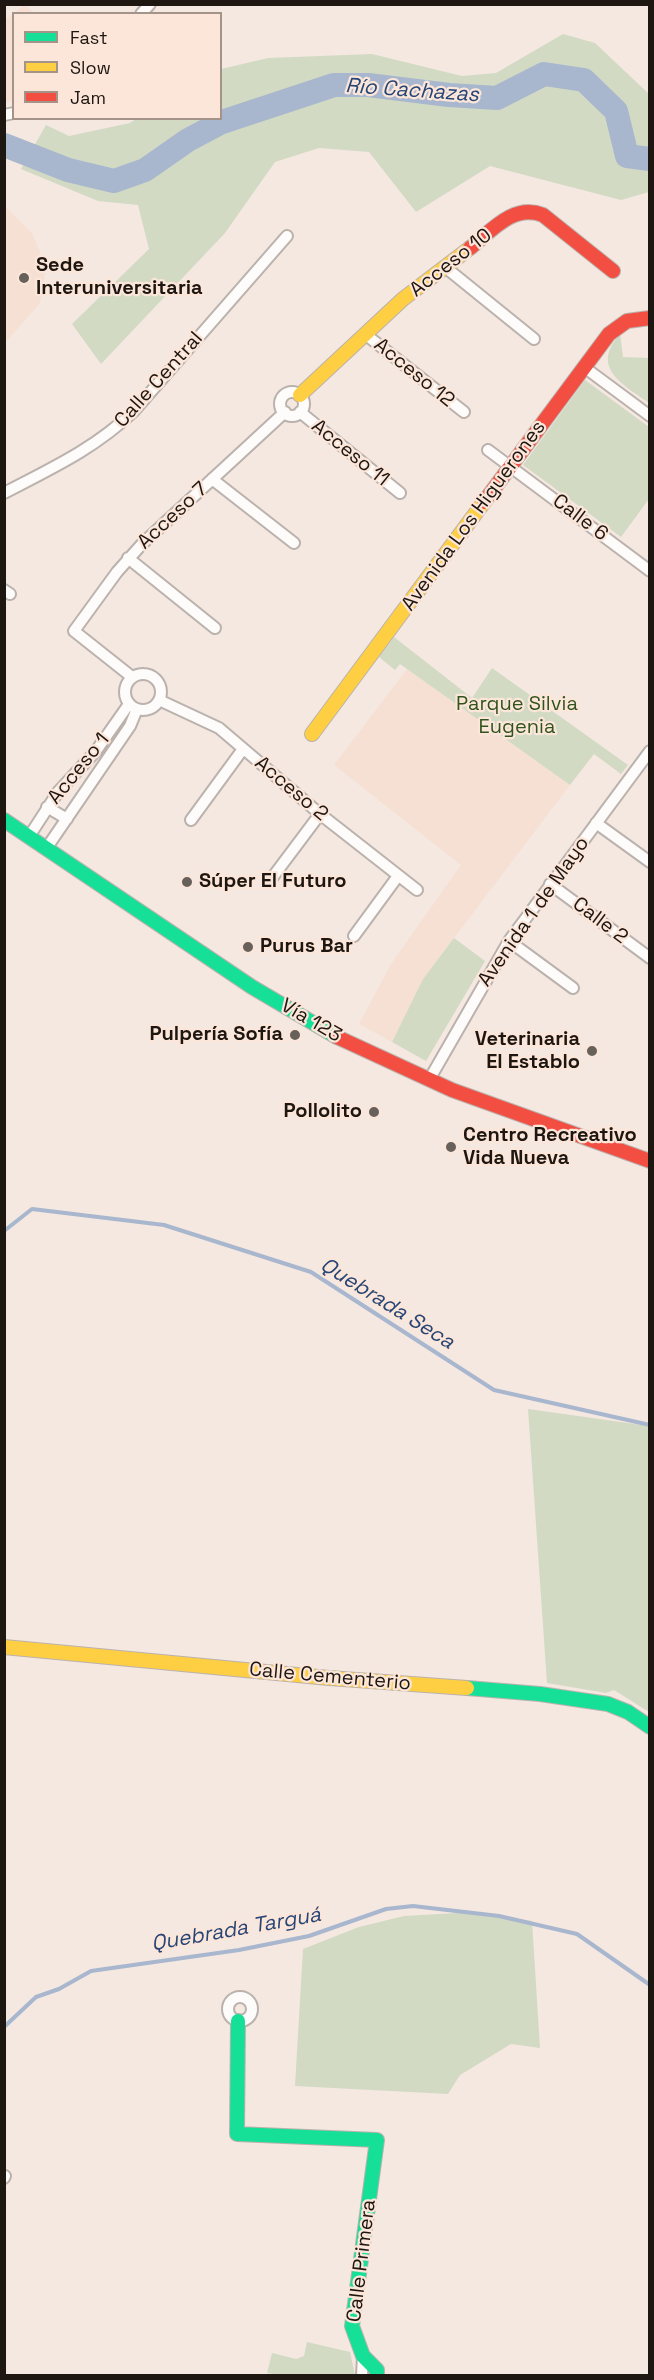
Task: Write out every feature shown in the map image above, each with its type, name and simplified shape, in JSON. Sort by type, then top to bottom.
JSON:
[{"type":"street","name":"Acceso 10","points":[[300,394],[403,299],[514,214],[532,210],[543,214],[613,271]]},
{"type":"street","name":"Calle Central","points":[[4,493],[91,447],[114,430],[134,411],[287,236]]},
{"type":"street","points":[[445,267],[534,339]]},
{"type":"street","name":"Avenida Los Higuerones","points":[[312,734],[510,465],[617,326],[627,321],[650,318]]},
{"type":"street","name":"Acceso 12","points":[[365,334],[464,412]]},
{"type":"street","points":[[584,367],[650,416]]},
{"type":"street","points":[[293,392],[300,394],[304,401],[300,412],[294,415],[285,412],[281,406],[283,396],[293,392]]},
{"type":"street","name":"Acceso 7","points":[[132,677],[74,631],[128,558],[285,412]]},
{"type":"street","name":"Acceso 11","points":[[300,412],[400,494]]},
{"type":"street","name":"Calle 6","points":[[488,450],[650,571]]},
{"type":"street","points":[[212,479],[294,543]]},
{"type":"street","points":[[128,558],[214,628]]},
{"type":"street","points":[[143,674],[154,678],[160,688],[159,700],[148,710],[133,706],[125,693],[128,682],[132,677],[143,674]]},
{"type":"street","name":"Acceso 2","points":[[159,700],[219,728],[320,814],[417,890]]},
{"type":"street","name":"Acceso 1","points":[[30,835],[47,807],[71,776],[96,751],[133,706]]},
{"type":"street","name":"Acceso 1","points":[[48,846],[130,726],[133,706]]},
{"type":"street","points":[[190,820],[243,749]]},
{"type":"street","points":[[96,751],[108,758]]},
{"type":"street","name":"Avenida 1 de Mayo","points":[[429,1080],[509,941],[647,758]]},
{"type":"street","points":[[47,807],[67,819]]},
{"type":"street","points":[[272,878],[320,814]]},
{"type":"street","name":"Vía 123","points":[[4,820],[48,846],[188,944],[288,1009],[338,1037],[429,1080],[650,1161]]},
{"type":"street","points":[[596,823],[650,862]]},
{"type":"street","points":[[354,936],[398,876]]},
{"type":"street","name":"Calle 2","points":[[550,884],[650,958]]},
{"type":"street","points":[[509,941],[573,988]]},
{"type":"street","name":"Calle Cementerio","points":[[4,1647],[329,1678],[540,1694],[608,1704],[628,1712],[650,1727]]},
{"type":"street","name":"Calle Primera","points":[[238,2021],[237,2134],[377,2140],[352,2312],[352,2326],[363,2356],[377,2370],[377,2376]]},
{"type":"street","points":[[362,2376],[363,2356]]},
{"type":"shaded area","points":[[25,5],[33,12],[16,12]]},
{"type":"shaded area","points":[[12,15],[12,100],[5,103],[5,20]]},
{"type":"shaded area","name":"Sede Interuniversitaria","points":[[5,206],[32,233],[40,252],[45,274],[40,303],[5,343]]},
{"type":"shaded area","points":[[407,669],[570,785],[423,979],[392,1042],[359,1024],[391,964],[461,865],[334,765]]},
{"type":"green space","points":[[563,34],[595,43],[649,94],[649,192],[621,200],[490,166],[416,212],[369,152],[319,148],[275,162],[225,233],[101,364],[72,324],[149,249],[138,205],[98,201],[21,169],[46,125],[69,136],[130,123],[134,120],[222,120],[222,69],[268,58],[372,54],[462,76],[496,73]]},
{"type":"green space","points":[[620,334],[623,357],[649,358],[649,403],[621,382],[609,366],[608,357],[611,346]]},
{"type":"green space","points":[[585,380],[649,427],[649,499],[621,537],[523,465]]},
{"type":"green space","name":"Parque Silvia Eugenia","points":[[394,637],[472,698],[492,668],[628,765],[621,774],[594,754],[570,785],[400,664],[395,670],[379,657]]},
{"type":"green space","points":[[454,938],[485,961],[426,1061],[392,1042],[423,979]]},
{"type":"green space","points":[[528,1409],[649,1426],[649,1712],[614,1690],[606,1693],[547,1683]]},
{"type":"green space","points":[[474,1912],[532,1921],[540,2048],[511,2044],[460,2075],[448,2094],[295,2086],[303,1949],[359,1927],[404,1916]]},
{"type":"green space","points":[[307,2342],[350,2352],[355,2375],[286,2376],[267,2373],[272,2353],[296,2359],[304,2356]]},
{"type":"waterway","name":"Río Cachazas","points":[[4,145],[68,170],[114,181],[145,170],[188,140],[222,122],[334,85],[368,85],[449,95],[497,98],[544,74],[584,80],[616,111],[627,156],[650,159]]},
{"type":"waterway","name":"Quebrada Seca","points":[[4,1231],[32,1209],[164,1225],[311,1272],[494,1390],[650,1425]]},
{"type":"waterway","name":"Quebrada Targuá","points":[[4,2027],[36,1997],[59,1989],[91,1971],[239,1950],[309,1936],[386,1909],[413,1906],[499,1916],[577,1934],[650,1985]]},
{"type":"traffic: fast","points":[[4,820],[252,987],[337,1037]]},
{"type":"traffic: fast","points":[[467,1688],[540,1694],[608,1704],[628,1712],[650,1727]]},
{"type":"traffic: fast","points":[[238,2021],[237,2134],[377,2140],[352,2326],[363,2356],[377,2370],[377,2376]]},
{"type":"traffic: slow","points":[[300,395],[403,299],[470,248]]},
{"type":"traffic: slow","points":[[312,734],[484,502]]},
{"type":"traffic: slow","points":[[4,1647],[329,1678],[467,1688]]},
{"type":"traffic: jam","points":[[470,248],[503,221],[522,213],[532,212],[543,215],[613,271]]},
{"type":"traffic: jam","points":[[484,502],[609,334],[627,321],[650,318]]},
{"type":"traffic: jam","points":[[337,1037],[452,1090],[650,1161]]},
{"type":"place","name":"Sede Interuniversitaria","points":[[24,278]]},
{"type":"place","name":"Súper El Futuro","points":[[187,882]]},
{"type":"place","name":"Purus Bar","points":[[248,947]]},
{"type":"place","name":"Pulpería Sofía","points":[[295,1035]]},
{"type":"place","name":"Veterinaria El Establo","points":[[592,1051]]},
{"type":"place","name":"Pollolito","points":[[374,1112]]},
{"type":"place","name":"Centro Recreativo Vida Nueva","points":[[451,1147]]}]
